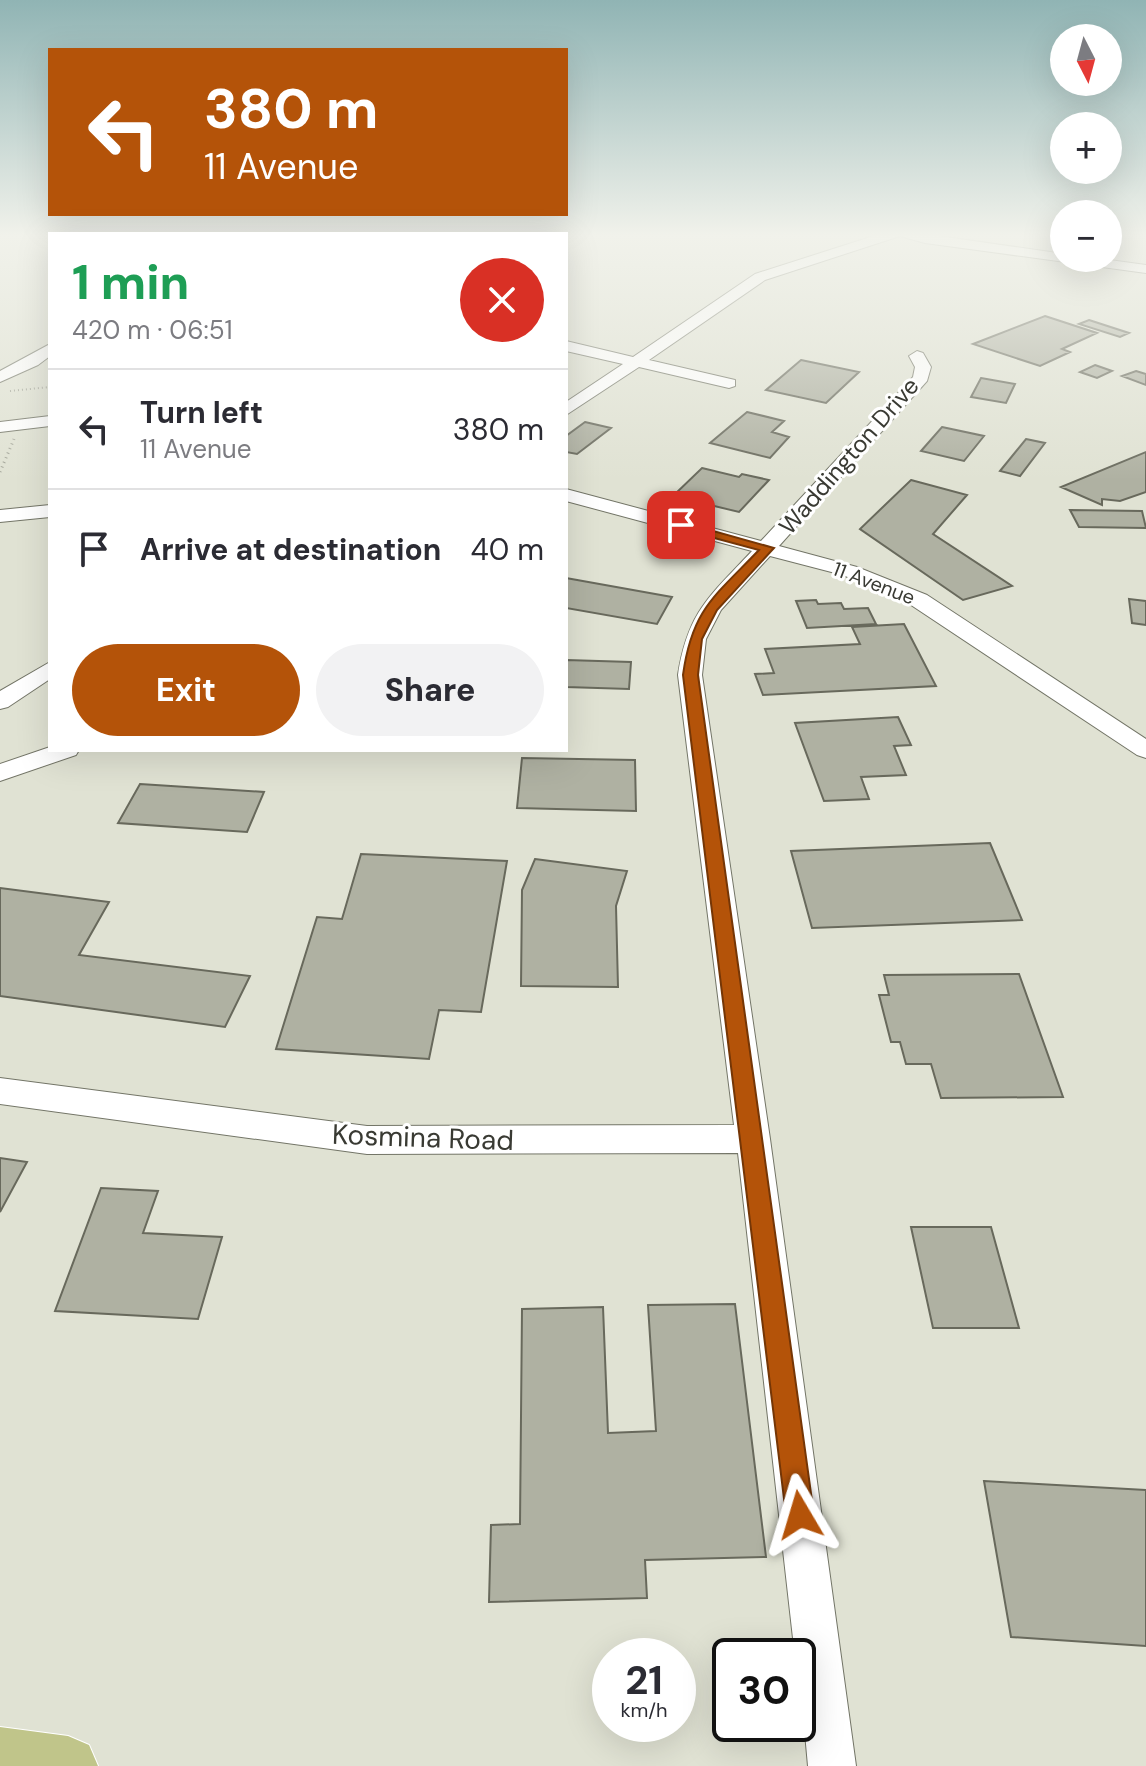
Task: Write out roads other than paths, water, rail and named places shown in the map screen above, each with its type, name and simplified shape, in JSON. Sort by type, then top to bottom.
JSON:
[{"type":"main road","points":[[0,1756],[68,1766]]},
{"type":"street","points":[[568,408],[702,315]]},
{"type":"street","points":[[568,346],[729,383]]},
{"type":"street","points":[[0,377],[48,350]]},
{"type":"street","name":"Waddington Drive","points":[[832,1766],[753,1139],[690,675],[695,639],[711,608],[921,378],[923,367],[917,356]]},
{"type":"street","points":[[568,386],[590,392]]},
{"type":"street","points":[[6,427],[48,421]]},
{"type":"street","name":"11 Avenue","points":[[568,496],[850,571],[919,600],[1146,750]]},
{"type":"street","points":[[0,516],[48,511]]},
{"type":"street","points":[[0,702],[48,670]]},
{"type":"street","points":[[0,773],[61,752]]},
{"type":"street","name":"Kosmina Road","points":[[0,1091],[367,1140],[753,1139]]}]
